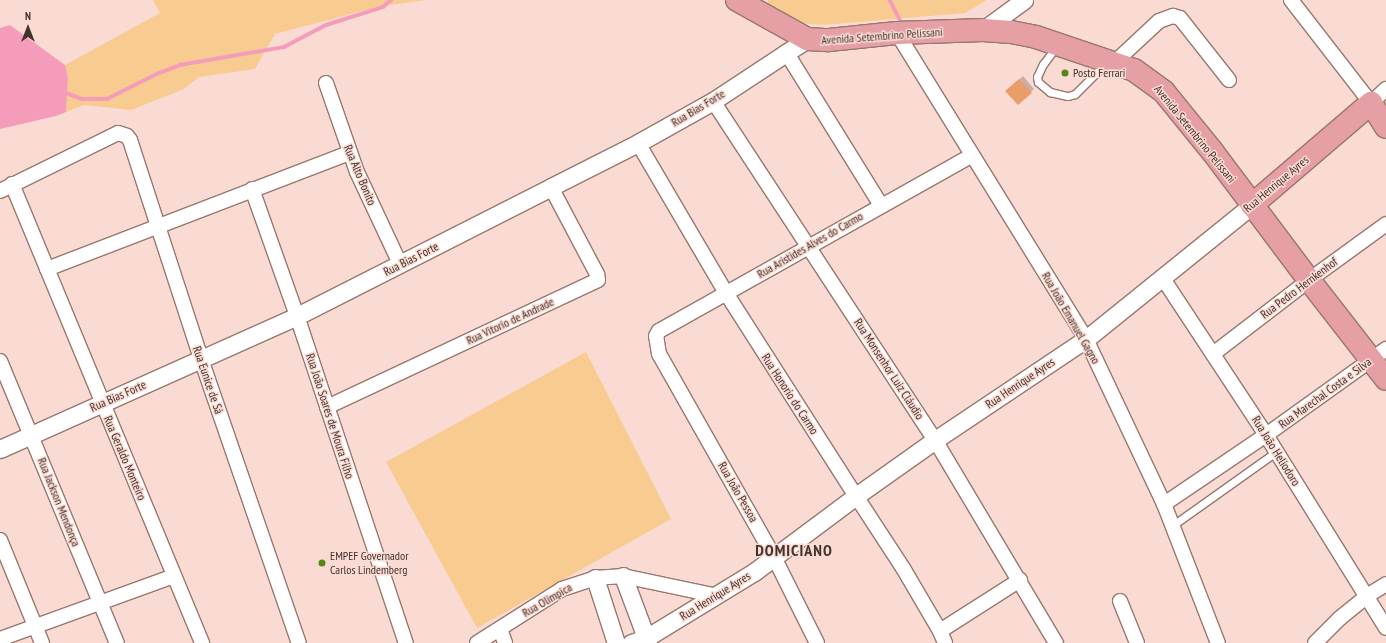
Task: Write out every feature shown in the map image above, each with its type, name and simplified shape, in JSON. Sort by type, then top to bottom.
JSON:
[{"type":"main road","name":"Avenida Setembrino Pelissani","points":[[737,0],[807,39],[829,40],[897,33],[983,30],[1011,32],[1059,44],[1112,61],[1134,70],[1164,92],[1212,151],[1309,280],[1379,354],[1386,379]]},
{"type":"main road","points":[[1379,96],[1386,127]]},
{"type":"main road","name":"Rua Henrique Ayres","points":[[1252,205],[1379,96]]},
{"type":"street","points":[[983,30],[1024,0]]},
{"type":"street","points":[[1292,0],[1379,96]]},
{"type":"street","points":[[1112,61],[1159,21],[1173,16],[1180,18],[1229,80]]},
{"type":"street","name":"Rua João Emanuel Gagno","points":[[897,33],[1086,339],[1164,504],[1218,643]]},
{"type":"street","name":"Rua Bias Forte","points":[[0,450],[297,316],[638,143],[713,101],[807,39]]},
{"type":"street","points":[[786,52],[881,205]]},
{"type":"street","name":"Rua Alto Bonito","points":[[326,83],[350,153],[400,264]]},
{"type":"street","name":"Rua Monsenhor Luiz Cláudio","points":[[713,101],[935,440],[1020,580],[1056,643]]},
{"type":"street","name":"Rua Eunice de Sá","points":[[6,187],[108,137],[121,133],[130,140],[201,359],[299,643]]},
{"type":"street","name":"Rua Honorio do Carmo","points":[[638,143],[726,293],[904,568],[942,637]]},
{"type":"street","points":[[47,269],[252,189],[350,153]]},
{"type":"street","name":"Rua Aristides Alves do Carmo","points":[[656,343],[658,331],[972,155]]},
{"type":"street","name":"Rua Geraldo Monteiro","points":[[6,187],[47,269],[202,643]]},
{"type":"street","name":"Rua Vitorio de Andrade","points":[[327,407],[598,280],[597,274],[551,187]]},
{"type":"street","name":"Rua João Soares de Moura Filho","points":[[252,189],[297,316],[406,643]]},
{"type":"street","name":"Rua Henrique Ayres","points":[[641,641],[718,596],[935,440],[1086,339],[1252,205]]},
{"type":"street","name":"Rua Pedro Hernkenhof","points":[[1214,354],[1309,280],[1386,224]]},
{"type":"street","name":"Rua João Heliodoro","points":[[1162,277],[1266,435],[1386,628]]},
{"type":"street","name":"Rua João Pessoa","points":[[656,343],[659,354],[774,557],[817,643]]},
{"type":"street","name":"Rua Marechal Costa e Silva","points":[[1164,504],[1266,435],[1379,354]]},
{"type":"street","name":"Rua Jackson Mendonça","points":[[0,360],[117,643]]},
{"type":"street","points":[[0,540],[42,643]]},
{"type":"street","points":[[0,639],[174,576]]},
{"type":"street","points":[[623,576],[641,641]]},
{"type":"street","name":"Rua Olimpica","points":[[477,643],[562,589],[595,578],[623,576],[718,596]]},
{"type":"street","points":[[595,578],[616,643]]},
{"type":"street","points":[[942,637],[1020,580]]},
{"type":"street","points":[[1315,643],[1340,618],[1366,596],[1386,584]]},
{"type":"street","points":[[1120,601],[1136,643]]},
{"type":"street","points":[[500,629],[505,643]]},
{"type":"lane","points":[[1059,44],[1043,64],[1037,77],[1038,82],[1050,92],[1068,96],[1075,94],[1112,61]]},
{"type":"lane","points":[[1172,525],[1276,451]]},
{"type":"shaded area","points":[[153,0],[428,0],[381,6],[275,34],[255,69],[199,77],[184,89],[131,110],[84,105],[66,112],[68,78],[65,65],[160,13]]},
{"type":"shaded area","points":[[768,0],[987,0],[965,13],[823,25],[799,23],[765,12]]},
{"type":"shaded area","points":[[10,25],[65,65],[68,78],[66,112],[56,116],[0,129],[0,28]]},
{"type":"shaded area","points":[[586,352],[671,519],[477,628],[386,462]]},
{"type":"building","points":[[1019,79],[1032,93],[1018,105],[1005,91]]},
{"type":"waterway","points":[[63,92],[82,99],[107,99],[157,74],[180,65],[284,47],[326,25],[383,7],[391,0]]},
{"type":"waterway","points":[[890,0],[903,26]]},
{"type":"place","name":"Posto Ferrari","points":[[1065,73]]},
{"type":"place","name":"EMPEF Governador Carlos Lindemberg","points":[[322,563]]},
{"type":"district","name":"DOMICIANO","points":[[794,550]]}]
